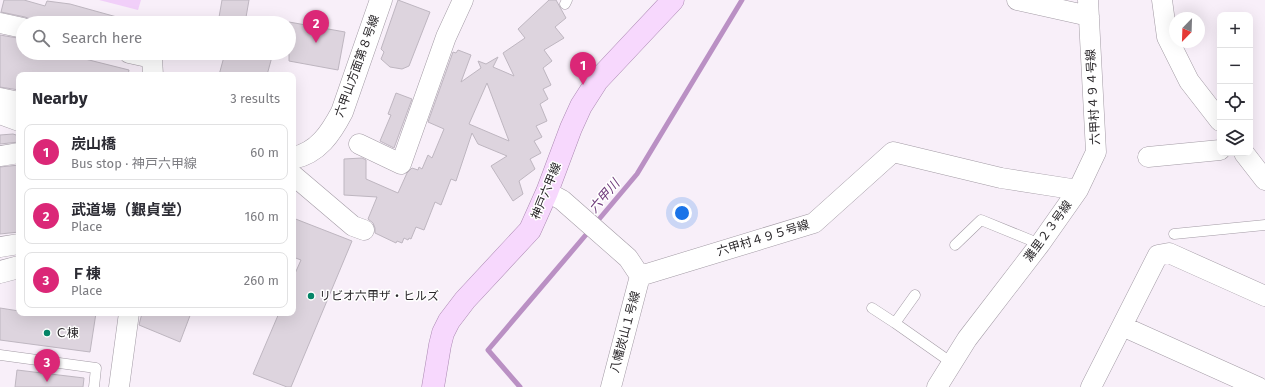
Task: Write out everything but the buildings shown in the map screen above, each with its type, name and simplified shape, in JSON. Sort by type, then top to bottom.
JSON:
[{"type":"main road","name":"神戸六甲線","points":[[433,387],[440,345],[443,333],[449,321],[465,300],[530,230],[547,192],[571,128],[581,106],[597,81],[673,0]]},
{"type":"street","name":"六甲山方面第８号線","points":[[296,157],[308,153],[321,144],[333,129],[342,112],[380,0]]},
{"type":"street","points":[[359,144],[401,164],[446,37],[464,0]]},
{"type":"street","points":[[1016,0],[1088,8]]},
{"type":"street","points":[[1162,0],[1167,37],[1189,81],[1218,120]]},
{"type":"street","name":"六甲村４９４号線","points":[[1078,190],[1096,152],[1088,8]]},
{"type":"street","points":[[0,23],[16,26]]},
{"type":"street","points":[[152,60],[153,72]]},
{"type":"street","points":[[0,98],[16,101]]},
{"type":"street","points":[[0,114],[16,119]]},
{"type":"street","points":[[1148,157],[1217,150]]},
{"type":"street","name":"灘里２３号線","points":[[893,152],[1001,178],[1078,190],[1040,244],[967,340],[937,387]]},
{"type":"street","name":"六甲村４９５号線","points":[[640,276],[814,223],[893,152]]},
{"type":"street","points":[[0,156],[16,153]]},
{"type":"street","points":[[1246,156],[1265,180]]},
{"type":"street","points":[[296,178],[353,226],[364,230]]},
{"type":"street","points":[[547,192],[562,200],[576,211],[628,258],[640,276]]},
{"type":"street","points":[[0,247],[16,244]]},
{"type":"street","points":[[1091,387],[1158,255],[1169,253],[1265,296]]},
{"type":"street","points":[[0,272],[16,268]]},
{"type":"street","name":"八幡炭山１号線","points":[[611,387],[640,276]]},
{"type":"street","points":[[119,387],[129,316]]},
{"type":"street","points":[[1122,326],[1258,387]]},
{"type":"lane","points":[[956,245],[981,220],[1040,244]]},
{"type":"lane","points":[[1174,234],[1265,225]]},
{"type":"lane","points":[[895,323],[915,296]]},
{"type":"lane","points":[[872,308],[952,363]]},
{"type":"lane","points":[[0,355],[96,368],[94,387]]},
{"type":"shaded area","points":[[99,0],[141,0],[138,10]]},
{"type":"waterway","name":"六甲川","points":[[595,224],[637,174],[742,0]]},
{"type":"waterway","name":"六甲川","points":[[520,387],[488,350],[590,230]]},
{"type":"place","name":"武道場（艱貞堂）","points":[[316,43]]},
{"type":"place","name":"炭山橋","points":[[583,85]]},
{"type":"place","name":"リビオ六甲ザ・ヒルズ","points":[[311,296]]},
{"type":"place","name":"Ｃ棟","points":[[47,333]]},
{"type":"place","name":"Ｆ棟","points":[[47,382]]}]
